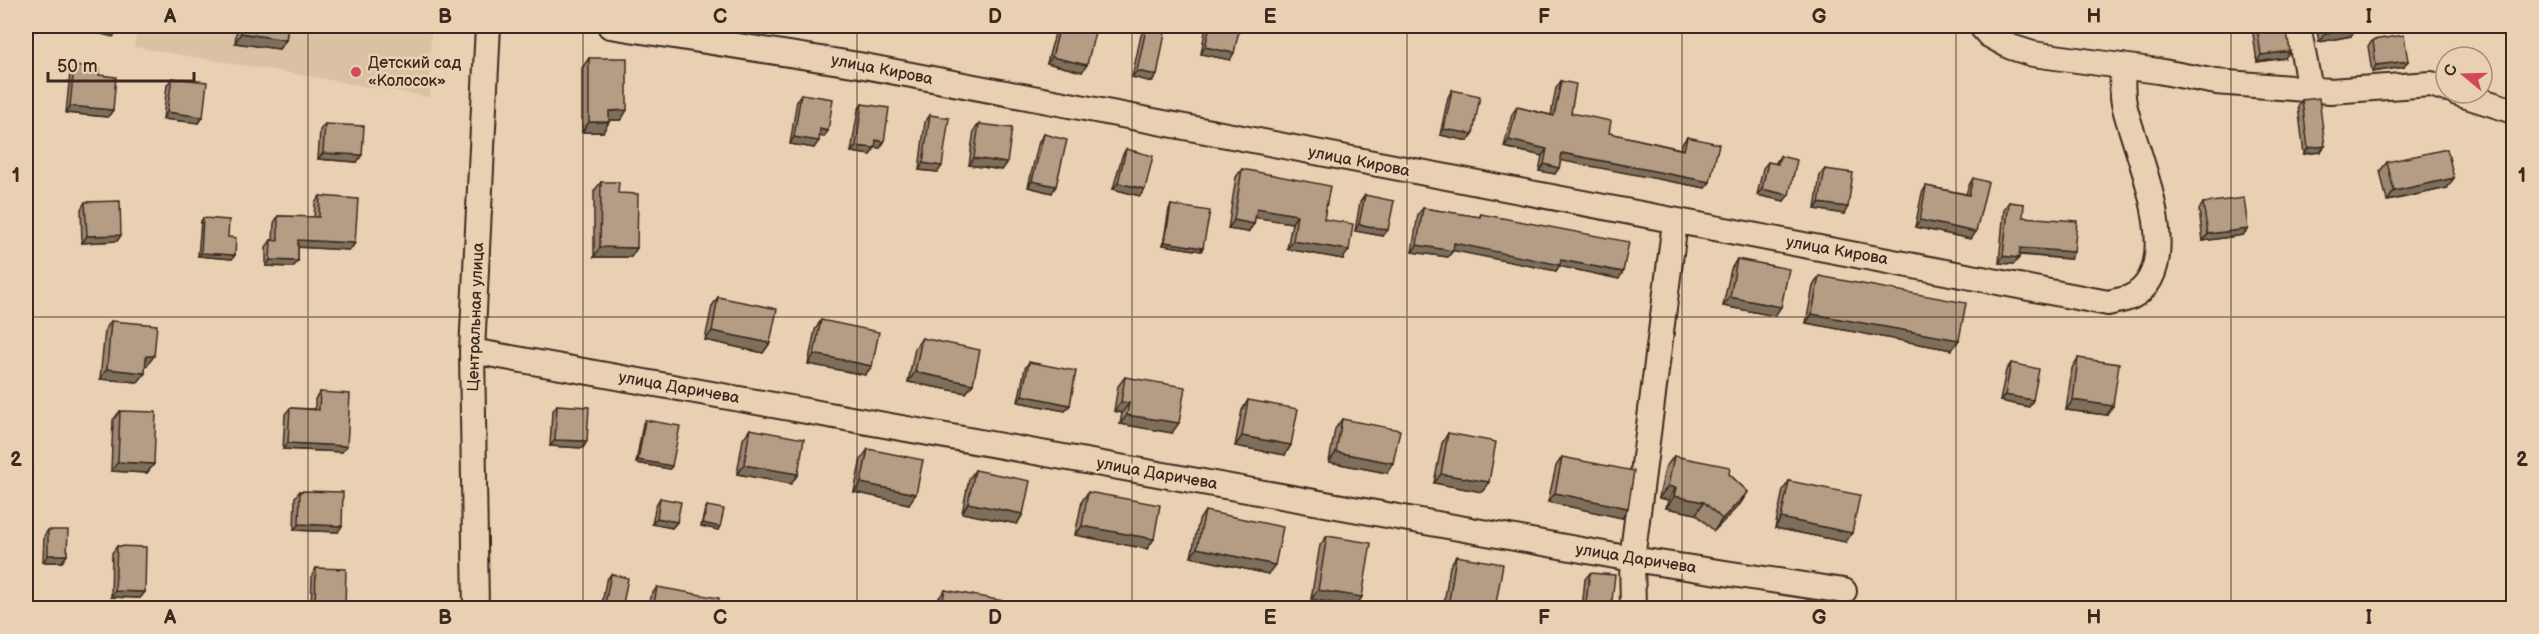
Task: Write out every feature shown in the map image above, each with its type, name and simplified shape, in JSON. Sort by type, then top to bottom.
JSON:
[{"type":"street","name":"Центральная улица","points":[[476,609],[472,351],[488,26]]},
{"type":"street","name":"улица Кирова","points":[[610,26],[859,65],[2108,303],[2131,297],[2149,282],[2158,262],[2158,240],[2149,191],[2124,105],[2122,66]]},
{"type":"street","points":[[1981,26],[1989,35],[2011,47],[2033,54],[2216,82],[2330,91],[2434,85]]},
{"type":"street","points":[[2298,26],[2310,89]]},
{"type":"street","points":[[2494,105],[2514,111]]},
{"type":"street","points":[[1633,609],[1632,559],[1675,222]]},
{"type":"street","name":"улица Даричева","points":[[472,351],[1632,559],[1844,591]]},
{"type":"shaded area","name":"Детский сад «Колосок»","points":[[138,26],[431,26],[430,97],[134,47]]},
{"type":"building","points":[[98,26],[119,26],[118,30]]},
{"type":"building","points":[[242,26],[288,26],[286,40],[241,33]]},
{"type":"building","points":[[1060,26],[1096,28],[1087,65],[1052,57]]},
{"type":"building","points":[[1210,26],[1240,26],[1234,53],[1205,47]]},
{"type":"building","points":[[2257,26],[2286,26],[2290,51],[2261,55]]},
{"type":"building","points":[[2324,26],[2356,26],[2357,27],[2325,33]]},
{"type":"building","points":[[1146,29],[1165,33],[1157,75],[1137,71]]},
{"type":"building","points":[[2404,35],[2408,61],[2376,65],[2373,40]]},
{"type":"building","points":[[589,58],[627,58],[627,110],[609,111],[609,122],[589,122]]},
{"type":"building","points":[[74,66],[99,69],[99,75],[116,77],[113,110],[70,106]]},
{"type":"building","points":[[172,78],[207,82],[203,117],[167,112]]},
{"type":"building","points":[[1561,81],[1576,84],[1571,113],[1611,121],[1609,133],[1684,150],[1687,137],[1719,144],[1710,182],[1562,153],[1559,168],[1544,164],[1547,149],[1509,140],[1517,107],[1554,116]]},
{"type":"building","points":[[1452,90],[1480,96],[1473,134],[1444,129]]},
{"type":"building","points":[[801,94],[833,99],[828,131],[820,129],[819,141],[794,137]]},
{"type":"building","points":[[2319,98],[2325,146],[2308,148],[2302,100]]},
{"type":"building","points":[[862,104],[889,108],[884,142],[876,140],[875,148],[856,146]]},
{"type":"building","points":[[930,115],[949,118],[942,166],[923,163]]},
{"type":"building","points":[[325,124],[364,126],[362,155],[323,153]]},
{"type":"building","points":[[979,124],[1012,128],[1007,163],[974,158]]},
{"type":"building","points":[[1044,134],[1067,140],[1056,186],[1032,181]]},
{"type":"building","points":[[1126,149],[1153,156],[1145,189],[1118,183]]},
{"type":"building","points":[[2447,149],[2454,178],[2394,191],[2387,162]]},
{"type":"building","points":[[1780,156],[1797,160],[1789,195],[1762,189],[1768,162],[1778,164]]},
{"type":"building","points":[[1242,169],[1330,186],[1324,219],[1353,224],[1349,250],[1293,241],[1297,215],[1257,208],[1254,224],[1234,220]]},
{"type":"building","points":[[1825,169],[1853,173],[1848,207],[1819,203]]},
{"type":"building","points":[[1973,178],[1988,182],[1976,232],[1920,220],[1926,186],[1969,195]]},
{"type":"building","points":[[601,182],[619,182],[618,193],[638,194],[637,248],[600,247]]},
{"type":"building","points":[[1365,195],[1394,201],[1388,230],[1359,224]]},
{"type":"building","points":[[320,196],[358,199],[355,243],[298,240],[298,261],[270,260],[271,240],[278,241],[278,216],[319,217]]},
{"type":"building","points":[[2244,198],[2248,229],[2208,234],[2203,203]]},
{"type":"building","points":[[120,201],[121,235],[87,236],[85,202]]},
{"type":"building","points":[[2009,202],[2024,204],[2023,217],[2077,221],[2074,252],[2020,248],[2019,258],[2003,256]]},
{"type":"building","points":[[1171,205],[1210,211],[1203,248],[1165,242]]},
{"type":"building","points":[[1423,208],[1480,217],[1481,214],[1629,242],[1623,272],[1561,260],[1560,265],[1454,243],[1453,251],[1417,245]]},
{"type":"building","points":[[203,218],[229,220],[228,237],[236,238],[235,255],[201,253]]},
{"type":"building","points":[[1737,259],[1789,269],[1781,307],[1730,297]]},
{"type":"building","points":[[1819,276],[1966,303],[1959,340],[1812,314]]},
{"type":"building","points":[[718,297],[777,309],[770,343],[712,331]]},
{"type":"building","points":[[821,320],[879,332],[872,366],[814,354]]},
{"type":"building","points":[[111,321],[157,325],[154,356],[146,356],[145,373],[107,369]]},
{"type":"building","points":[[922,338],[980,350],[973,384],[915,372]]},
{"type":"building","points":[[2078,358],[2119,364],[2113,406],[2073,400]]},
{"type":"building","points":[[1029,362],[1076,371],[1070,405],[1022,395]]},
{"type":"building","points":[[2011,363],[2039,369],[2033,400],[2005,395]]},
{"type":"building","points":[[1125,377],[1185,387],[1179,423],[1127,415],[1129,403],[1121,402]]},
{"type":"building","points":[[320,392],[350,394],[347,446],[288,443],[290,408],[319,410]]},
{"type":"building","points":[[1248,400],[1298,409],[1291,445],[1242,436]]},
{"type":"building","points":[[557,405],[589,407],[587,441],[555,440]]},
{"type":"building","points":[[120,411],[156,412],[154,464],[118,462]]},
{"type":"building","points":[[1342,419],[1400,430],[1393,463],[1336,452]]},
{"type":"building","points":[[645,420],[680,426],[672,466],[638,460]]},
{"type":"building","points":[[750,429],[804,439],[798,474],[744,465]]},
{"type":"building","points":[[1448,433],[1496,442],[1489,482],[1441,474]]},
{"type":"building","points":[[26,444],[32,444],[31,489],[26,489]]},
{"type":"building","points":[[868,449],[923,460],[916,494],[861,483]]},
{"type":"building","points":[[1674,456],[1730,467],[1729,474],[1748,492],[1722,519],[1704,502],[1674,496],[1676,488],[1668,486]]},
{"type":"building","points":[[1562,457],[1634,471],[1628,508],[1555,493]]},
{"type":"building","points":[[975,470],[1030,481],[1023,514],[968,503]]},
{"type":"building","points":[[1789,481],[1860,495],[1852,533],[1781,518]]},
{"type":"building","points":[[300,491],[343,492],[342,526],[299,524]]},
{"type":"building","points":[[1088,492],[1160,505],[1154,539],[1082,526]]},
{"type":"building","points":[[660,498],[681,502],[677,522],[657,518]]},
{"type":"building","points":[[707,506],[724,509],[720,527],[703,523]]},
{"type":"building","points":[[1205,511],[1283,527],[1275,565],[1197,548]]},
{"type":"building","points":[[48,530],[68,530],[67,555],[48,555]]},
{"type":"building","points":[[1327,536],[1371,543],[1362,597],[1318,590]]},
{"type":"building","points":[[117,546],[146,547],[145,592],[115,591]]},
{"type":"building","points":[[1456,556],[1503,564],[1495,609],[1448,608]]},
{"type":"building","points":[[316,568],[346,569],[345,607],[315,606]]},
{"type":"building","points":[[1590,573],[1615,575],[1611,609],[1585,609]]},
{"type":"building","points":[[611,574],[628,578],[622,609],[604,609]]},
{"type":"building","points":[[657,587],[719,598],[717,609],[653,609]]},
{"type":"building","points":[[945,590],[1004,601],[1002,609],[941,609]]},
{"type":"place","name":"Детский сад «Колосок»","points":[[356,72]]}]
